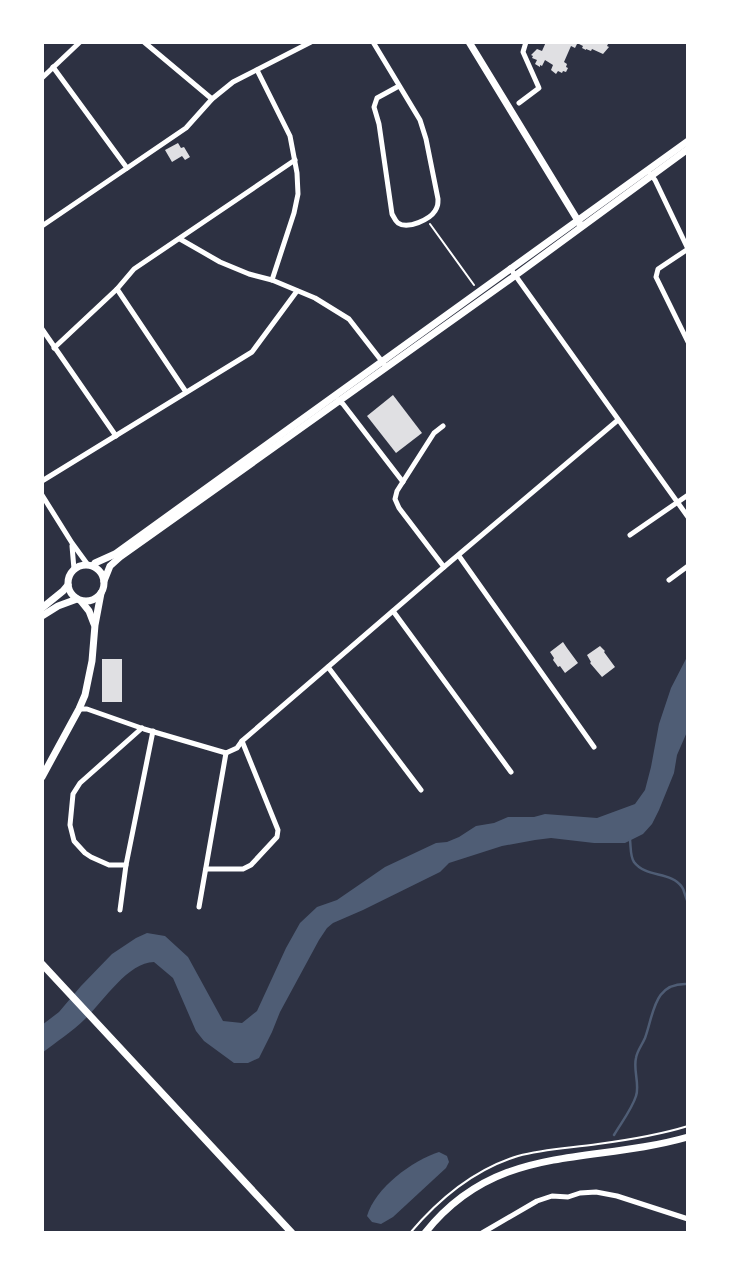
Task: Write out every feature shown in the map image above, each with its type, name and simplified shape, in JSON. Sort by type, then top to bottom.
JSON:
[{"type":"main road","points":[[469,42],[580,223]]},
{"type":"main road","points":[[95,625],[89,611],[70,593],[68,579],[74,569],[78,566],[90,566],[115,554],[384,364],[516,275],[688,141]]},
{"type":"main road","points":[[650,172],[688,149]]},
{"type":"main road","points":[[384,364],[510,268],[580,223]]},
{"type":"main road","points":[[42,777],[85,695],[101,593],[111,566],[336,398]]},
{"type":"main road","points":[[90,566],[100,572],[104,581]]},
{"type":"main road","points":[[42,608],[68,585]]},
{"type":"main road","points":[[42,617],[58,606],[79,600],[90,601],[101,593]]},
{"type":"main road","points":[[42,964],[292,1233]]},
{"type":"main road","points":[[425,1233],[442,1214],[462,1198],[487,1181],[511,1171],[554,1159],[628,1150],[688,1137]]},
{"type":"street","points":[[42,78],[80,42]]},
{"type":"street","points":[[144,42],[212,99]]},
{"type":"street","points":[[42,226],[186,128],[212,99],[233,82],[311,42]]},
{"type":"street","points":[[373,42],[400,86],[420,120],[436,187],[438,205],[434,213],[410,225],[402,225],[392,214],[379,124],[374,107],[377,98],[400,86]]},
{"type":"street","points":[[519,103],[539,88],[523,52],[527,42]]},
{"type":"street","points":[[53,67],[127,167]]},
{"type":"street","points":[[257,70],[290,136],[298,194],[281,258],[272,280]]},
{"type":"street","points":[[54,348],[117,289],[134,269],[295,160]]},
{"type":"street","points":[[650,172],[688,249],[658,269],[656,277],[688,342]]},
{"type":"street","points":[[180,239],[220,262],[315,298],[349,319],[384,364]]},
{"type":"street","points":[[510,268],[688,517]]},
{"type":"street","points":[[117,289],[186,392]]},
{"type":"street","points":[[42,481],[256,348],[298,291]]},
{"type":"street","points":[[42,330],[116,436]]},
{"type":"street","points":[[336,398],[403,482]]},
{"type":"street","points":[[79,709],[226,753],[237,748],[444,567],[618,420]]},
{"type":"street","points":[[443,426],[434,433],[395,499],[444,567]]},
{"type":"street","points":[[42,495],[90,566]]},
{"type":"street","points":[[630,535],[688,495]]},
{"type":"street","points":[[72,542],[74,569]]},
{"type":"street","points":[[458,555],[594,747]]},
{"type":"street","points":[[669,580],[688,566]]},
{"type":"street","points":[[393,611],[510,772]]},
{"type":"street","points":[[328,667],[421,790]]},
{"type":"street","points":[[126,865],[108,864],[91,857],[74,841],[70,825],[73,794],[80,783],[142,728]]},
{"type":"street","points":[[120,910],[126,865],[153,731]]},
{"type":"street","points":[[206,869],[243,869],[251,865],[277,837],[278,830],[242,741]]},
{"type":"street","points":[[199,907],[226,753]]},
{"type":"street","points":[[482,1233],[537,1201],[552,1196],[568,1197],[588,1192],[617,1196],[688,1219]]},
{"type":"path","points":[[426,218],[478,292]]},
{"type":"water","points":[[688,655],[687,732],[659,810],[643,834],[625,843],[551,838],[502,846],[449,863],[440,872],[333,923],[319,940],[280,1012],[259,1058],[248,1063],[234,1063],[204,1041],[196,1031],[173,978],[154,962],[144,964],[125,976],[80,1024],[42,1053],[42,1025],[59,1012],[112,954],[147,933],[165,936],[188,957],[223,1021],[242,1023],[257,1011],[300,923],[317,907],[337,900],[385,867],[436,843],[459,837],[476,826],[508,817],[534,817],[545,814],[597,818],[635,804],[645,790],[659,724],[671,688]]},
{"type":"water","points":[[439,1152],[447,1156],[449,1162],[446,1168],[393,1217],[381,1224],[372,1222],[367,1216],[386,1186],[407,1168]]},
{"type":"building","points":[[546,42],[609,42],[609,47],[603,54],[592,49],[586,50],[579,44],[575,48],[571,46],[564,62],[568,68],[566,72],[558,71],[556,74],[551,70],[553,65],[545,60],[540,67],[535,64],[537,60],[531,55],[537,49],[542,51]]},
{"type":"building","points":[[178,143],[190,157],[185,160],[182,156],[172,162],[165,150]]},
{"type":"building","points":[[393,395],[422,433],[396,453],[367,416]]},
{"type":"building","points":[[563,642],[578,663],[565,673],[553,660],[550,652]]},
{"type":"building","points":[[600,646],[615,667],[602,677],[587,655]]},
{"type":"building","points":[[102,659],[122,659],[122,702],[102,702]]},
{"type":"waterway","points":[[630,840],[634,862],[645,870],[677,882],[688,902]]},
{"type":"waterway","points":[[614,1135],[636,1096],[635,1063],[657,1001],[668,988],[688,984]]}]
